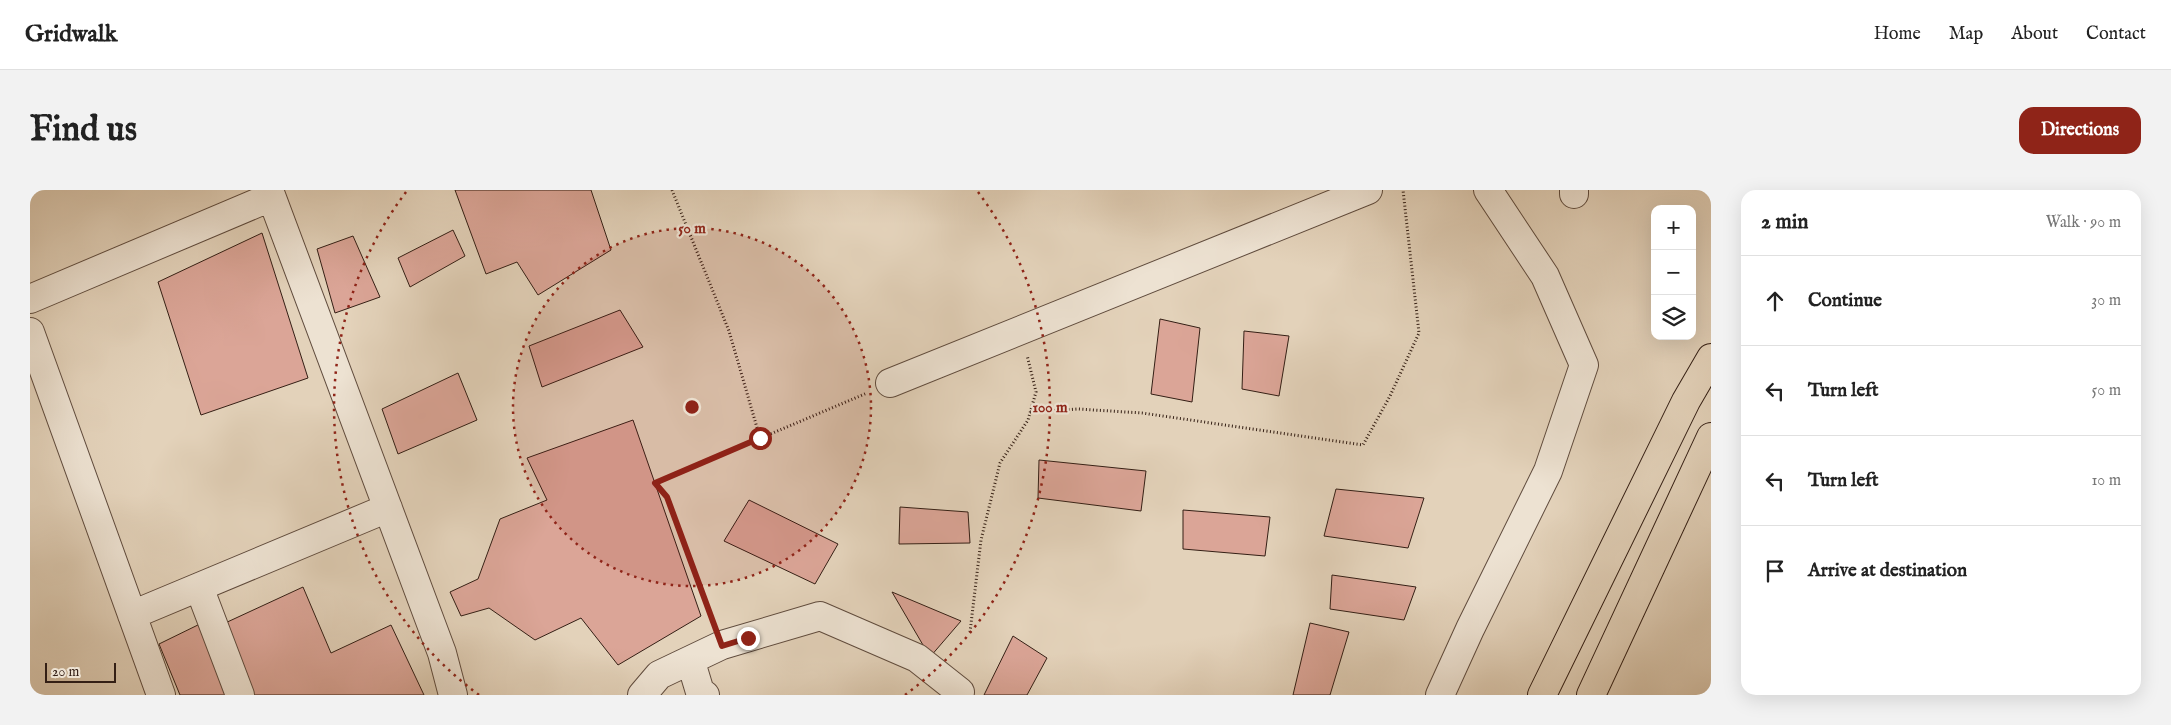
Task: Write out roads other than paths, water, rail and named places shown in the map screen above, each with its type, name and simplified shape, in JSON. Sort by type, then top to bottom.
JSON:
[{"type":"highway","points":[[1542,695],[1686,401],[1711,358]]},
{"type":"highway","points":[[1591,695],[1711,437]]},
{"type":"street","points":[[890,383],[1368,190]]},
{"type":"street","points":[[1440,695],[1470,629],[1548,471],[1584,364],[1545,276],[1488,190]]},
{"type":"street","points":[[30,299],[270,194],[442,653],[453,695]]},
{"type":"street","points":[[30,332],[161,695]]},
{"type":"street","points":[[132,615],[388,508]]},
{"type":"street","points":[[198,587],[240,695]]},
{"type":"street","points":[[642,695],[660,675],[722,646],[820,616],[917,658],[960,692],[959,695]]},
{"type":"street","points":[[691,662],[700,692],[705,695]]}]
